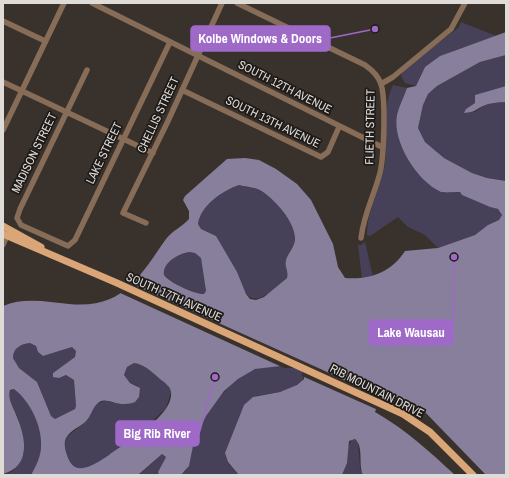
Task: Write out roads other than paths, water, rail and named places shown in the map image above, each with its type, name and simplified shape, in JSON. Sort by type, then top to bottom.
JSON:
[{"type":"main road","name":"SOUTH 17TH AVENUE","points":[[3,226],[58,258]]},
{"type":"main road","name":"SOUTH 17TH AVENUE","points":[[5,235],[117,283],[280,357]]},
{"type":"main road","name":"RIB MOUNTAIN DRIVE","points":[[280,357],[411,418],[428,430],[473,475]]},
{"type":"street","points":[[3,130],[64,3]]},
{"type":"street","name":"SOUTH 12TH AVENUE","points":[[92,3],[382,147]]},
{"type":"street","name":"CHELLIS STREET","points":[[146,223],[123,213],[153,153],[222,3]]},
{"type":"street","points":[[237,3],[365,65],[376,75],[381,84]]},
{"type":"street","name":"FLIETH STREET","points":[[360,238],[365,214],[380,174],[383,97],[381,84],[444,36],[458,20],[466,3]]},
{"type":"street","points":[[3,21],[46,41]]},
{"type":"street","name":"LAKE STREET","points":[[42,234],[66,245],[73,243],[170,42]]},
{"type":"street","name":"MADISON STREET","points":[[42,234],[19,223],[17,215],[87,70]]},
{"type":"street","points":[[3,82],[153,153]]},
{"type":"street","name":"SOUTH 13TH AVENUE","points":[[182,90],[321,157],[328,152],[339,126]]},
{"type":"street","points":[[3,245],[5,235]]},
{"type":"place","name":"Kolbe Windows & Doors","points":[[375,29]]},
{"type":"place","name":"Lake Wausau","points":[[454,257]]},
{"type":"place","name":"Big Rib River","points":[[215,377]]}]
